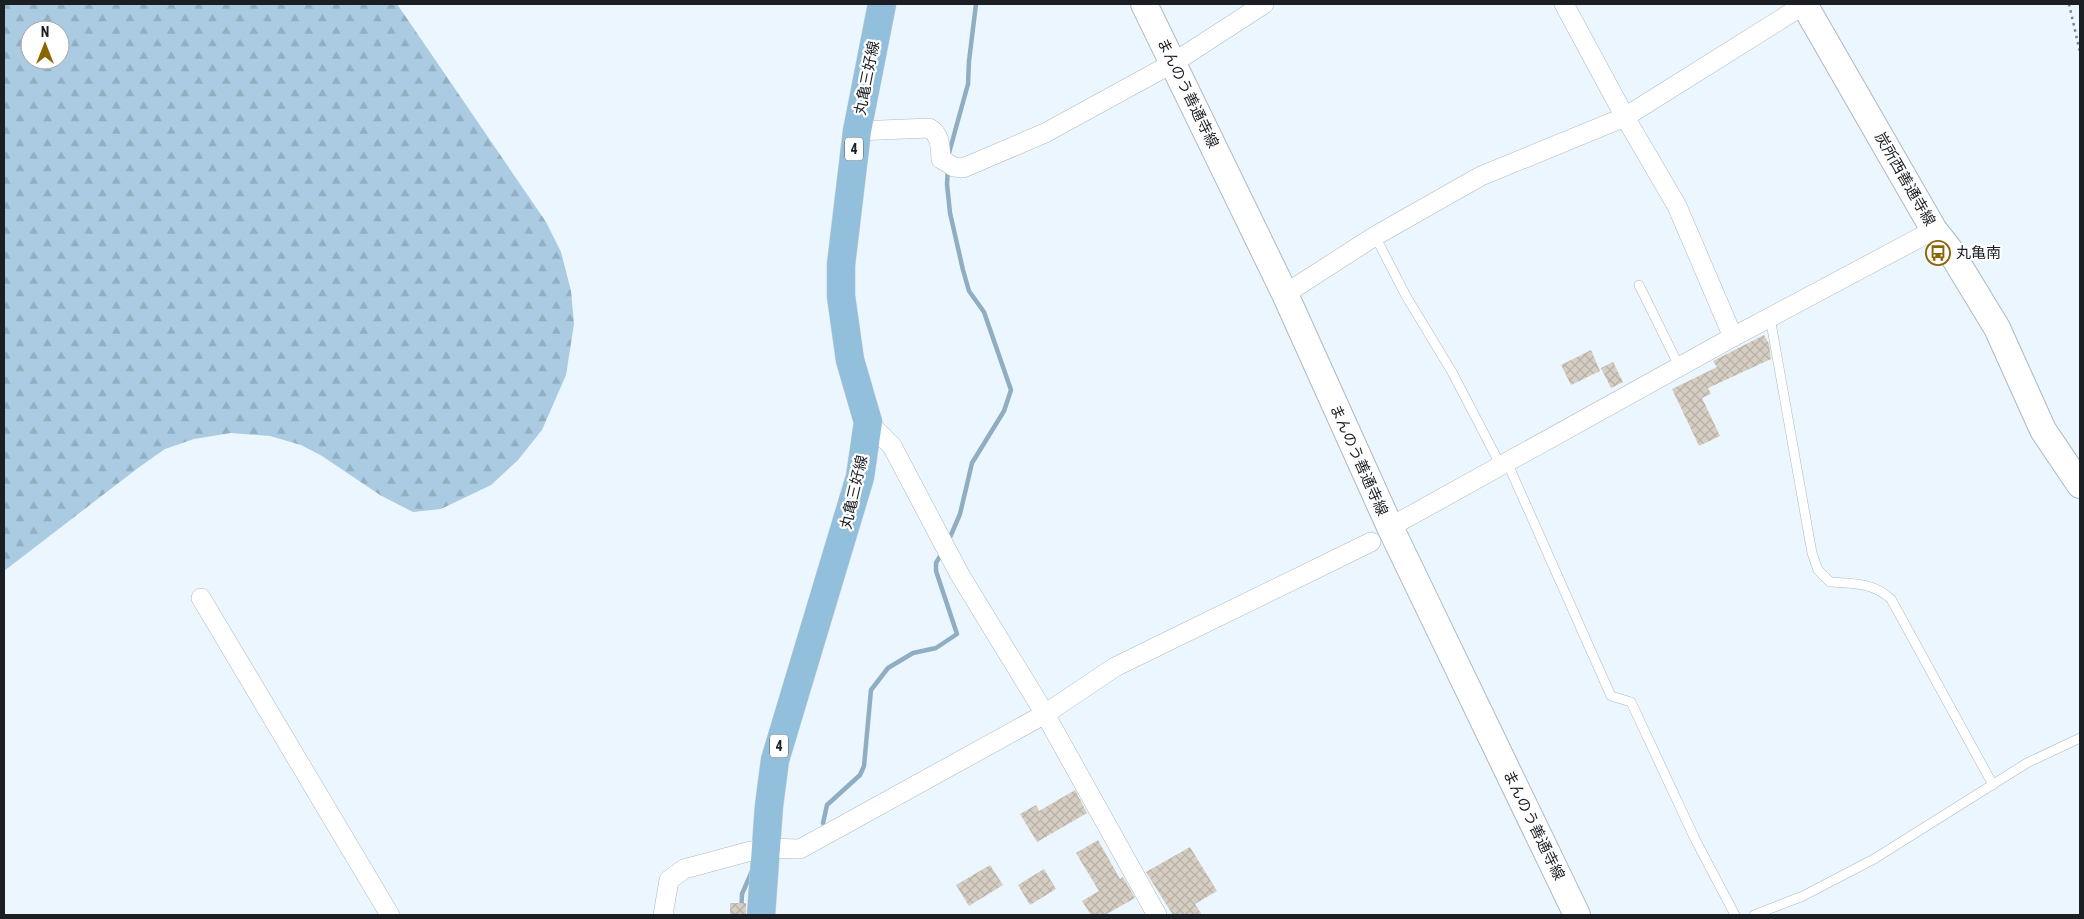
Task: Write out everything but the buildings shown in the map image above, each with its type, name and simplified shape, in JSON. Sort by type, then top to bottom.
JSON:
[{"type":"main road","name":"丸亀三好線","points":[[761,915],[769,806],[776,760],[860,477],[868,422],[850,360],[841,296],[841,265],[857,131],[882,4]]},
{"type":"main road","name":"まんのう善通寺線","points":[[1144,4],[1284,294],[1381,535],[1577,915]]},
{"type":"main road","name":"炭所西善通寺線","points":[[1804,4],[1934,230],[1949,250],[1997,328],[2043,430],[2080,485]]},
{"type":"street","points":[[857,131],[929,128],[936,132],[941,159],[954,167],[964,168],[1045,133],[1173,63],[1264,4]]},
{"type":"street","points":[[1564,4],[1625,117],[1678,206],[1732,337]]},
{"type":"street","points":[[1284,294],[1375,236],[1481,176],[1625,117],[1804,4]]},
{"type":"street","points":[[663,915],[669,880],[684,870],[766,848],[800,849],[1045,714],[1115,667],[1381,535],[1679,366],[1934,230]]},
{"type":"street","points":[[868,422],[892,446],[951,557],[1045,714],[1157,915]]},
{"type":"street","points":[[201,598],[390,915]]},
{"type":"lane","points":[[1375,236],[1406,296],[1504,464],[1611,696],[1631,702],[1695,838],[1735,915]]},
{"type":"lane","points":[[1639,285],[1679,366]]},
{"type":"lane","points":[[1770,317],[1812,553],[1818,570],[1830,582],[1866,585],[1880,589],[1891,598],[1993,785]]},
{"type":"lane","points":[[1754,915],[1803,896],[1874,859],[2027,763],[2080,738]]},
{"type":"path","points":[[2069,4],[2080,52]]},
{"type":"green space","points":[[4,4],[397,4],[546,222],[561,252],[571,291],[574,324],[566,375],[542,430],[518,460],[491,485],[441,509],[413,512],[380,495],[322,456],[301,445],[270,436],[231,433],[194,439],[165,449],[4,571]]},
{"type":"waterway","points":[[949,153],[968,84],[976,4]]},
{"type":"waterway","points":[[948,168],[947,184],[950,213],[963,270],[969,291],[984,312],[1011,390],[1004,411],[972,463],[960,514],[948,542]]},
{"type":"waterway","points":[[823,823],[827,805],[860,775],[864,766],[871,690],[888,668],[913,653],[936,648],[957,634],[936,571],[936,563],[942,553]]},
{"type":"waterway","points":[[741,915],[742,894],[752,871]]},
{"type":"place","name":"丸亀南","points":[[1938,253]]}]
